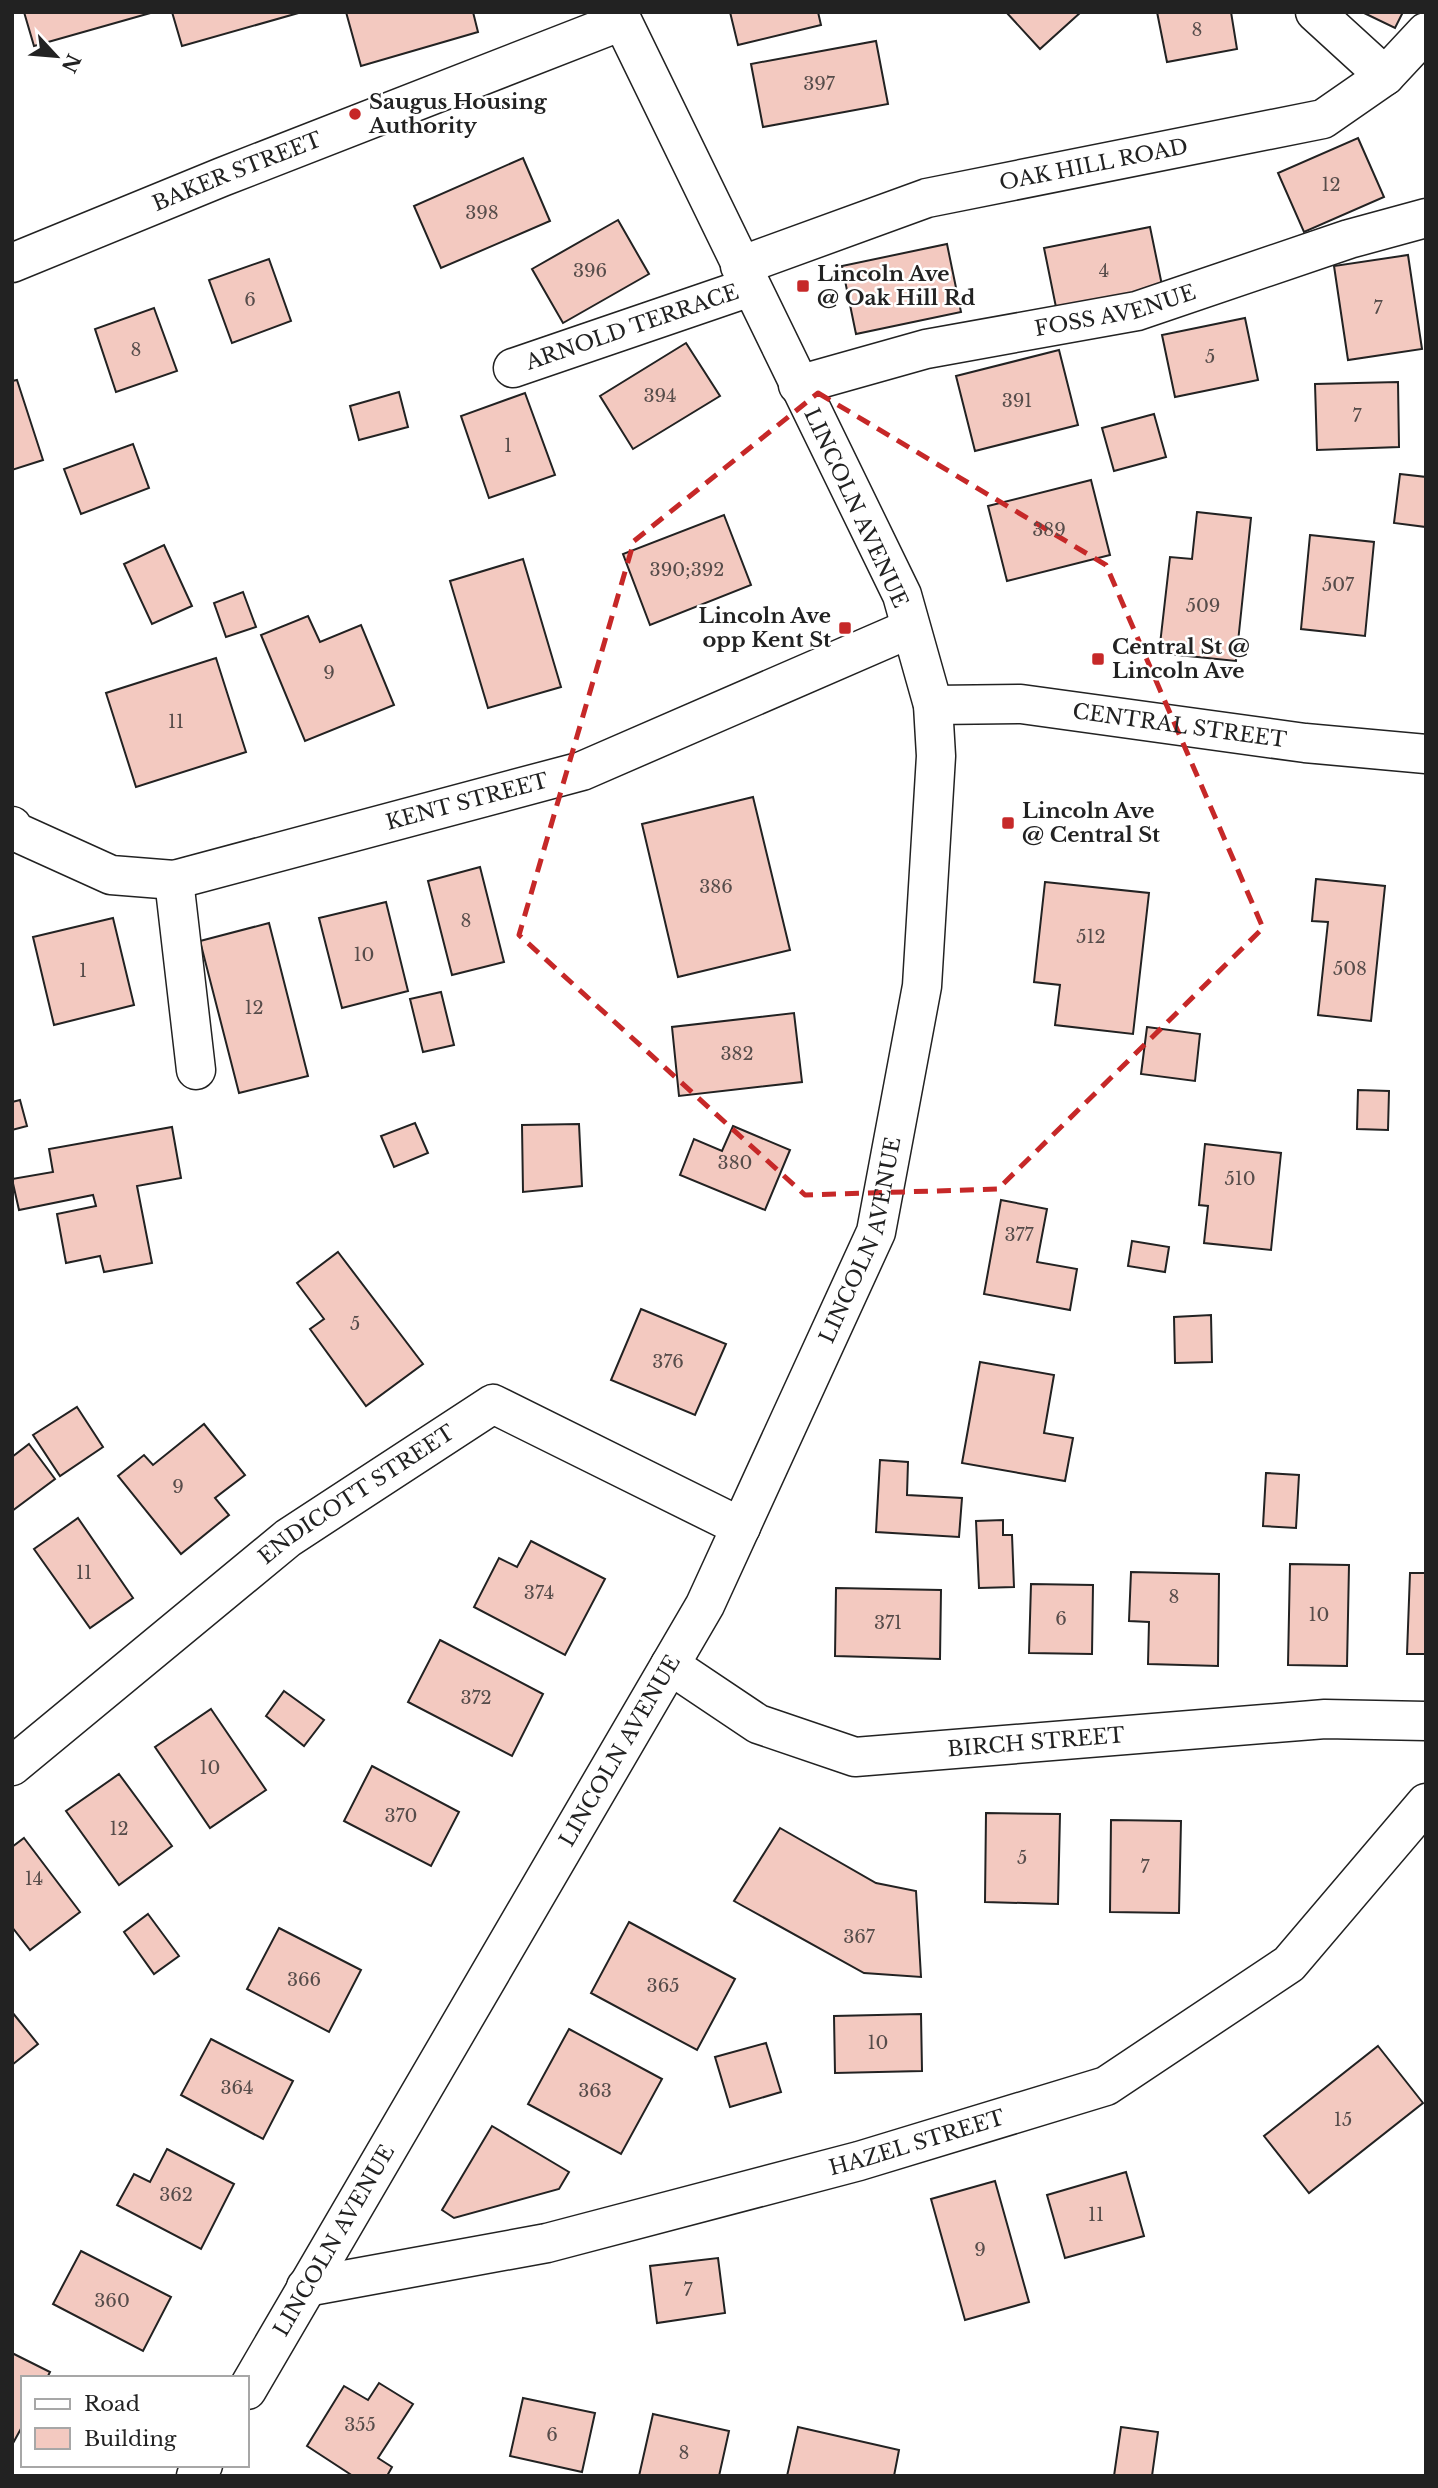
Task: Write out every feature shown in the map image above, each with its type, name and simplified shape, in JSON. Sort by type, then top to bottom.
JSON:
[{"type":"street","points":[[1315,12],[1385,76]]},
{"type":"street","name":"BAKER STREET","points":[[12,264],[620,16]]},
{"type":"street","name":"LINCOLN AVENUE","points":[[248,2388],[705,1605],[876,1232],[922,986],[936,756],[933,705],[909,629],[902,595],[620,16]]},
{"type":"street","name":"OAK HILL ROAD","points":[[745,276],[927,198],[1323,119],[1385,76],[1426,32]]},
{"type":"street","name":"FOSS AVENUE","points":[[798,385],[926,349],[1136,311],[1349,239],[1426,218]]},
{"type":"street","name":"ARNOLD TERRACE","points":[[513,368],[745,276]]},
{"type":"street","name":"KENT STREET","points":[[12,827],[16,832],[111,875],[174,880],[582,771],[909,629]]},
{"type":"street","name":"CENTRAL STREET","points":[[933,705],[1025,705],[1305,743],[1426,754]]},
{"type":"street","points":[[174,880],[196,1070]]},
{"type":"street","name":"ENDICOTT STREET","points":[[14,1761],[288,1538],[493,1405],[741,1527]]},
{"type":"street","name":"BIRCH STREET","points":[[670,1665],[758,1724],[855,1757],[1325,1719],[1426,1721]]},
{"type":"street","name":"HAZEL STREET","points":[[306,2287],[547,2243],[859,2161],[1106,2086],[1289,1964],[1426,1803]]},
{"type":"highlighted area","points":[[818,393],[1106,565],[1263,928],[998,1189],[805,1195],[519,935],[634,541]]},
{"type":"building","points":[[24,12],[154,12],[34,46]]},
{"type":"building","points":[[172,12],[302,12],[182,46]]},
{"type":"building","points":[[346,12],[473,12],[478,32],[361,66]]},
{"type":"building","points":[[730,12],[818,12],[821,25],[738,45]]},
{"type":"building","points":[[1006,12],[1081,12],[1040,49]]},
{"type":"building","points":[[1157,12],[1231,12],[1237,49],[1167,62]]},
{"type":"building","points":[[1362,12],[1403,12],[1395,28]]},
{"type":"building","points":[[876,41],[888,104],[763,127],[751,64]]},
{"type":"building","points":[[1358,138],[1384,197],[1304,232],[1278,173]]},
{"type":"building","points":[[523,158],[550,221],[441,268],[414,206]]},
{"type":"building","points":[[618,220],[649,274],[563,323],[532,269]]},
{"type":"building","points":[[1150,227],[1164,295],[1058,317],[1044,248]]},
{"type":"building","points":[[947,244],[961,312],[856,334],[842,266]]},
{"type":"building","points":[[1408,255],[1422,349],[1348,360],[1334,266]]},
{"type":"building","points":[[269,259],[291,321],[232,343],[209,280]]},
{"type":"building","points":[[154,308],[177,371],[116,392],[95,329]]},
{"type":"building","points":[[1245,318],[1258,380],[1175,397],[1162,335]]},
{"type":"building","points":[[686,343],[720,396],[633,449],[600,396]]},
{"type":"building","points":[[1059,350],[1078,425],[975,451],[956,376]]},
{"type":"building","points":[[17,380],[43,460],[12,470],[12,381]]},
{"type":"building","points":[[1398,382],[1399,447],[1317,450],[1315,384]]},
{"type":"building","points":[[399,392],[408,427],[359,440],[350,406]]},
{"type":"building","points":[[525,393],[555,475],[489,498],[461,416]]},
{"type":"building","points":[[1154,414],[1166,457],[1114,471],[1102,428]]},
{"type":"building","points":[[133,444],[149,488],[81,514],[64,469]]},
{"type":"building","points":[[1400,474],[1426,477],[1426,527],[1394,523]]},
{"type":"building","points":[[1091,480],[1110,555],[1007,581],[988,506]]},
{"type":"building","points":[[1197,512],[1251,518],[1236,661],[1159,653],[1170,557],[1192,559]]},
{"type":"building","points":[[724,515],[751,585],[650,625],[623,554]]},
{"type":"building","points":[[1310,535],[1374,542],[1365,636],[1301,629]]},
{"type":"building","points":[[164,545],[192,606],[152,624],[124,564]]},
{"type":"building","points":[[523,559],[561,687],[488,708],[450,581]]},
{"type":"building","points":[[243,592],[256,627],[226,637],[214,603]]},
{"type":"building","points":[[308,616],[320,642],[361,625],[394,705],[305,741],[261,635]]},
{"type":"building","points":[[216,658],[246,752],[136,787],[106,693]]},
{"type":"building","points":[[753,797],[790,950],[678,977],[642,824]]},
{"type":"building","points":[[480,867],[504,962],[452,975],[428,881]]},
{"type":"building","points":[[1316,879],[1385,886],[1371,1021],[1318,1015],[1328,922],[1312,921]]},
{"type":"building","points":[[1045,882],[1149,893],[1133,1034],[1055,1025],[1060,985],[1034,982]]},
{"type":"building","points":[[386,902],[408,991],[342,1008],[319,918]]},
{"type":"building","points":[[113,918],[134,1005],[54,1025],[33,937]]},
{"type":"building","points":[[269,923],[308,1076],[239,1093],[200,941]]},
{"type":"building","points":[[441,992],[454,1045],[423,1052],[410,999]]},
{"type":"building","points":[[794,1013],[802,1082],[679,1096],[672,1027]]},
{"type":"building","points":[[1147,1027],[1200,1034],[1195,1081],[1141,1074]]},
{"type":"building","points":[[1358,1090],[1389,1091],[1388,1130],[1357,1129]]},
{"type":"building","points":[[20,1100],[27,1126],[12,1130],[12,1102]]},
{"type":"building","points":[[415,1123],[428,1153],[394,1167],[381,1136]]},
{"type":"building","points":[[579,1124],[582,1186],[523,1192],[522,1125]]},
{"type":"building","points":[[733,1126],[790,1150],[765,1210],[680,1175],[694,1139],[722,1151]]},
{"type":"building","points":[[172,1127],[181,1178],[137,1186],[152,1263],[104,1272],[100,1256],[66,1263],[57,1214],[96,1206],[93,1195],[19,1210],[12,1179],[53,1172],[49,1149]]},
{"type":"building","points":[[1205,1144],[1281,1153],[1271,1250],[1204,1243],[1208,1206],[1199,1205]]},
{"type":"building","points":[[1001,1200],[1047,1209],[1037,1262],[1077,1269],[1070,1310],[984,1294]]},
{"type":"building","points":[[1132,1241],[1169,1247],[1165,1272],[1128,1266]]},
{"type":"building","points":[[338,1252],[423,1364],[366,1406],[310,1329],[324,1319],[297,1283]]},
{"type":"building","points":[[641,1309],[726,1344],[695,1415],[611,1380]]},
{"type":"building","points":[[1211,1315],[1212,1362],[1175,1363],[1174,1317]]},
{"type":"building","points":[[980,1362],[1054,1375],[1044,1433],[1073,1438],[1065,1481],[962,1463]]},
{"type":"building","points":[[77,1407],[103,1447],[60,1476],[33,1435]]},
{"type":"building","points":[[204,1424],[245,1475],[215,1498],[229,1515],[181,1554],[118,1476],[144,1455],[153,1465]]},
{"type":"building","points":[[29,1444],[55,1479],[12,1511],[12,1457]]},
{"type":"building","points":[[880,1460],[908,1462],[907,1495],[962,1498],[959,1537],[876,1532]]},
{"type":"building","points":[[1266,1473],[1299,1475],[1296,1528],[1263,1526]]},
{"type":"building","points":[[78,1518],[133,1598],[90,1628],[34,1549]]},
{"type":"building","points":[[1003,1520],[1003,1535],[1012,1535],[1014,1587],[979,1588],[976,1521]]},
{"type":"building","points":[[531,1541],[605,1579],[565,1655],[474,1607],[499,1558],[517,1567]]},
{"type":"building","points":[[1290,1564],[1349,1565],[1347,1666],[1288,1665]]},
{"type":"building","points":[[1131,1572],[1219,1574],[1218,1666],[1148,1664],[1149,1622],[1129,1621]]},
{"type":"building","points":[[1410,1573],[1426,1573],[1426,1654],[1407,1654]]},
{"type":"building","points":[[1031,1584],[1093,1585],[1092,1654],[1029,1653]]},
{"type":"building","points":[[836,1588],[941,1590],[940,1659],[835,1656]]},
{"type":"building","points":[[440,1640],[543,1694],[512,1756],[408,1702]]},
{"type":"building","points":[[284,1691],[324,1720],[304,1746],[266,1716]]},
{"type":"building","points":[[211,1709],[266,1790],[210,1828],[155,1747]]},
{"type":"building","points":[[372,1766],[459,1812],[431,1866],[344,1821]]},
{"type":"building","points":[[119,1774],[172,1846],[119,1885],[66,1811]]},
{"type":"building","points":[[986,1813],[1060,1814],[1058,1904],[985,1902]]},
{"type":"building","points":[[1111,1820],[1181,1821],[1179,1913],[1110,1912]]},
{"type":"building","points":[[780,1828],[876,1883],[916,1891],[921,1977],[864,1973],[734,1901]]},
{"type":"building","points":[[24,1838],[80,1912],[30,1950],[12,1927],[12,1847]]},
{"type":"building","points":[[148,1914],[179,1956],[154,1974],[124,1932]]},
{"type":"building","points":[[629,1922],[735,1979],[697,2050],[591,1993]]},
{"type":"building","points":[[279,1928],[361,1970],[329,2032],[247,1989]]},
{"type":"building","points":[[12,2012],[38,2044],[12,2065]]},
{"type":"building","points":[[921,2014],[922,2071],[835,2073],[834,2016]]},
{"type":"building","points":[[569,2029],[662,2079],[621,2154],[528,2104]]},
{"type":"building","points":[[211,2039],[293,2081],[263,2139],[181,2095]]},
{"type":"building","points":[[766,2043],[781,2092],[730,2107],[715,2057]]},
{"type":"building","points":[[1378,2046],[1423,2103],[1309,2193],[1264,2136]]},
{"type":"building","points":[[492,2126],[569,2172],[559,2189],[454,2218],[442,2210]]},
{"type":"building","points":[[167,2149],[234,2184],[201,2249],[117,2205],[134,2174],[150,2182]]},
{"type":"building","points":[[1126,2172],[1144,2236],[1065,2258],[1047,2195]]},
{"type":"building","points":[[995,2181],[1029,2302],[965,2320],[931,2199]]},
{"type":"building","points":[[81,2251],[171,2297],[143,2351],[53,2304]]},
{"type":"building","points":[[718,2258],[725,2313],[657,2323],[650,2266]]},
{"type":"building","points":[[12,2353],[50,2372],[48,2376],[21,2376],[21,2429],[12,2445]]},
{"type":"building","points":[[379,2383],[413,2404],[378,2458],[392,2467],[387,2476],[353,2476],[307,2446],[344,2386],[368,2400]]},
{"type":"building","points":[[523,2398],[595,2413],[582,2472],[510,2456]]},
{"type":"building","points":[[653,2414],[729,2431],[719,2476],[639,2476]]},
{"type":"building","points":[[798,2427],[899,2450],[894,2476],[787,2476]]},
{"type":"building","points":[[1121,2427],[1158,2432],[1152,2476],[1114,2476]]},
{"type":"place","name":"Saugus Housing Authority","points":[[355,114]]},
{"type":"place","name":"Lincoln Ave @ Oak Hill Rd","points":[[803,286]]},
{"type":"place","name":"Lincoln Ave opp Kent St","points":[[845,628]]},
{"type":"place","name":"Central St @ Lincoln Ave","points":[[1098,659]]},
{"type":"place","name":"Lincoln Ave @ Central St","points":[[1008,823]]}]
